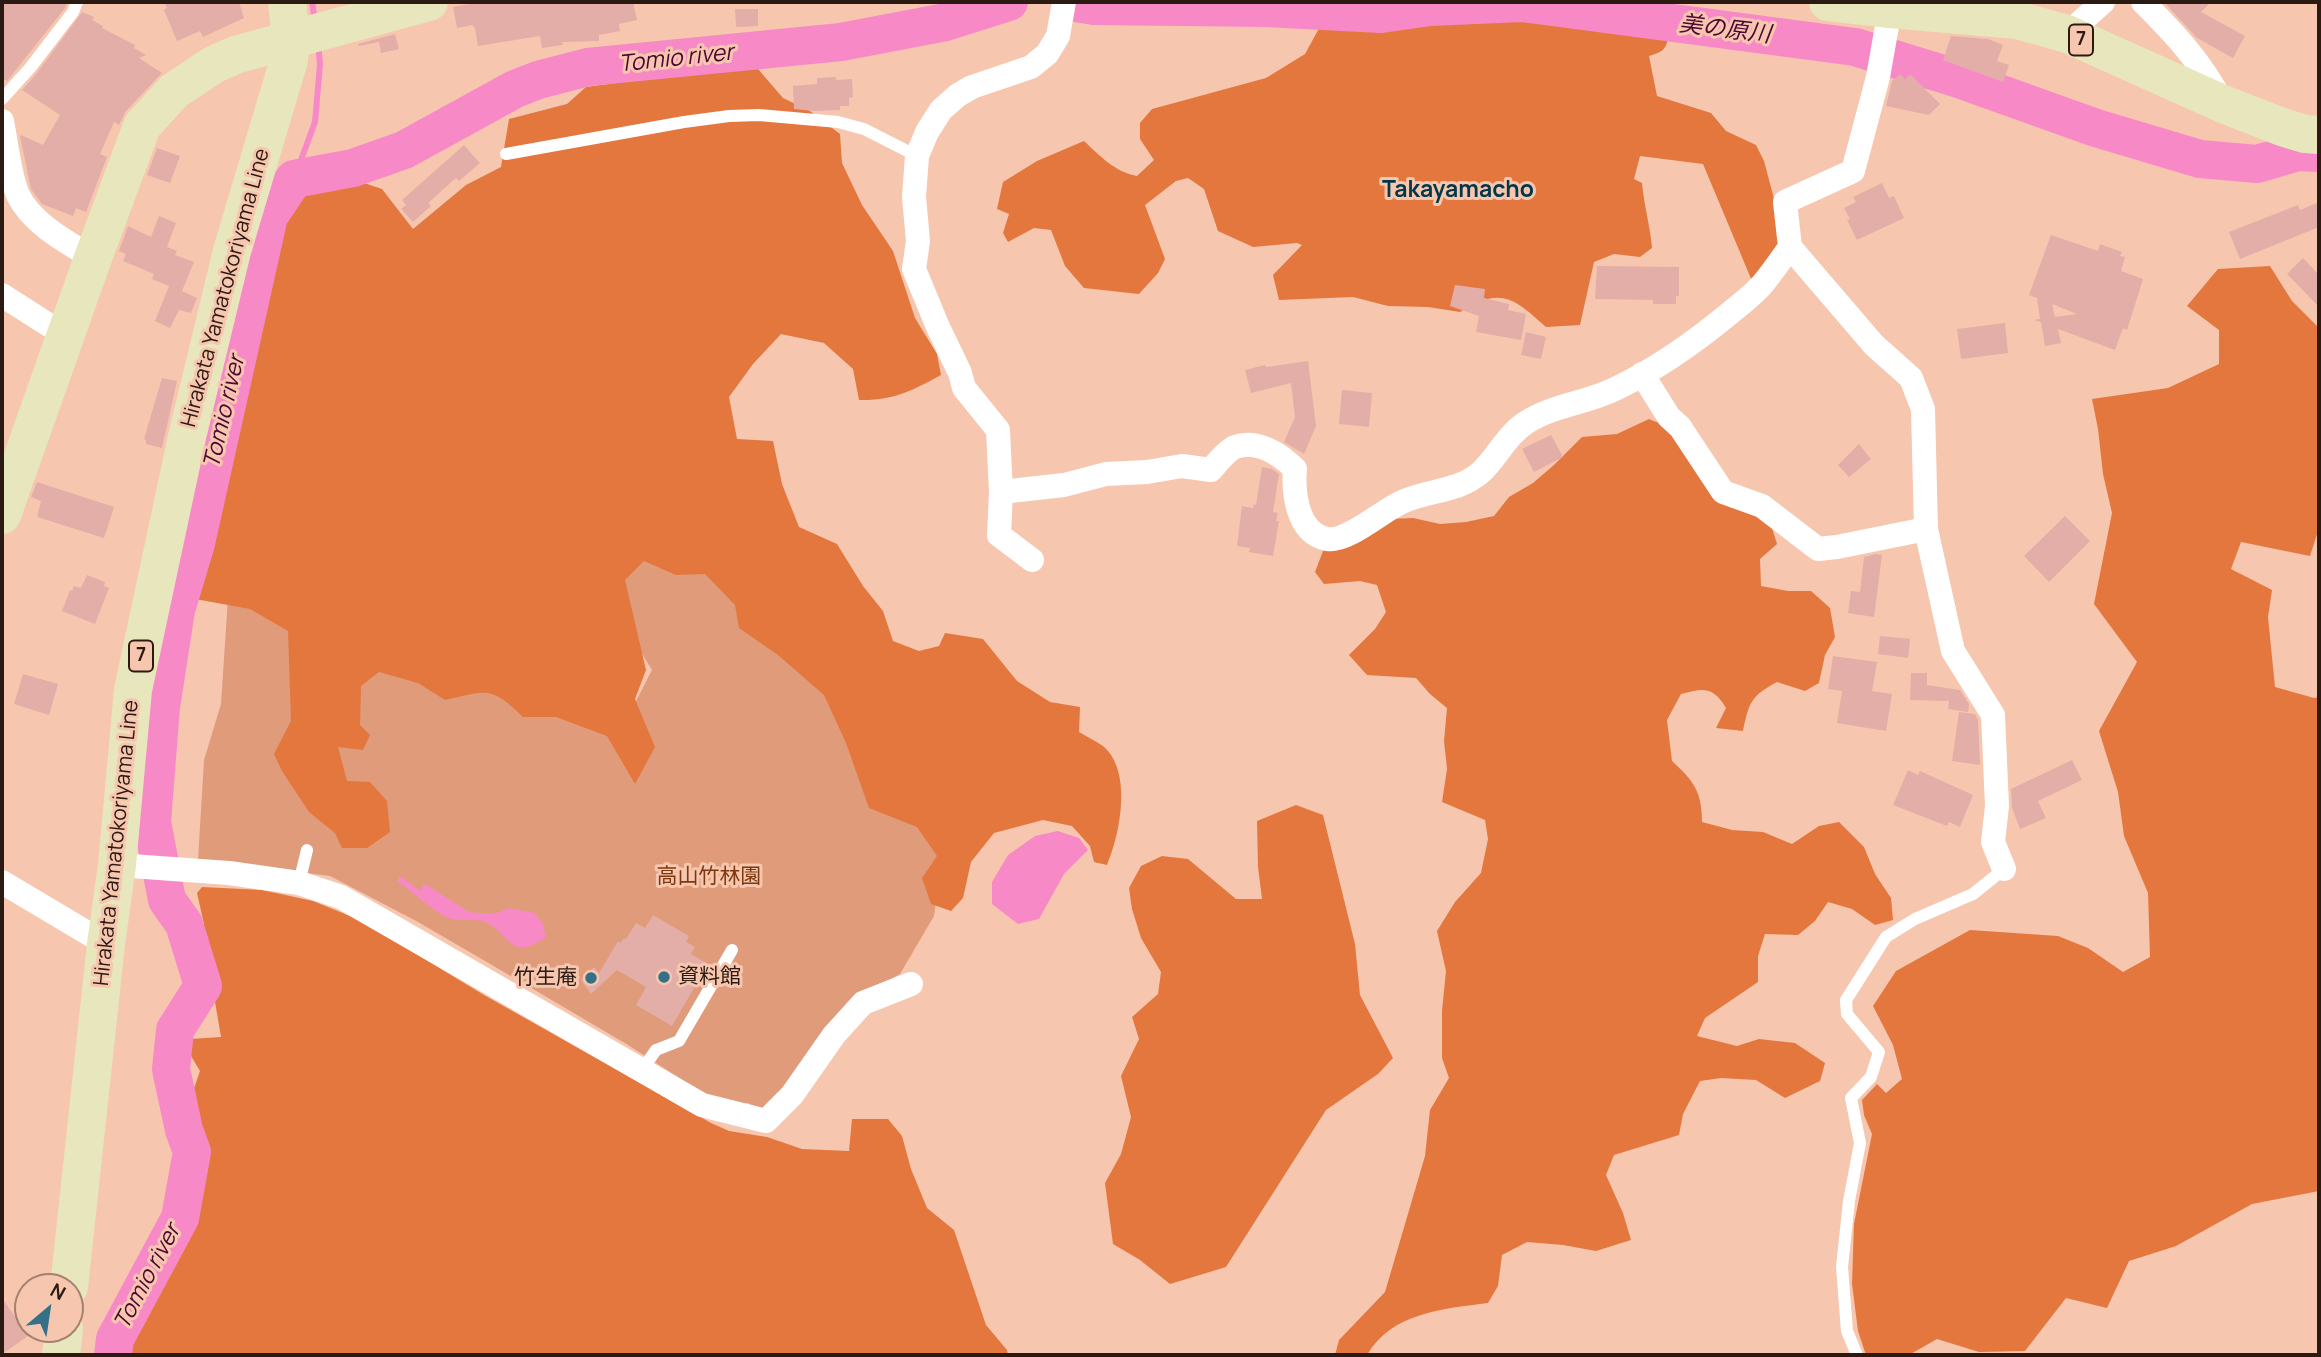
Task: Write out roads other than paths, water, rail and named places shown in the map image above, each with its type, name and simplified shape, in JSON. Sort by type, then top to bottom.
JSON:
[{"type":"main road","name":"Hirakata Yamatokoriyama Line","points":[[71,1273],[106,944],[127,865],[133,690],[184,450],[232,250],[289,60],[291,39],[287,2]]},
{"type":"main road","points":[[2,515],[142,126],[174,91],[213,65],[235,55],[429,2]]},
{"type":"main road","name":"7","points":[[1828,2],[1888,23],[2017,20],[2067,34],[2223,104],[2282,127],[2319,135]]},
{"type":"street","points":[[1032,560],[999,535],[1001,492],[998,430],[964,388],[960,373],[914,269],[918,241],[914,197],[917,156],[927,132],[941,110],[957,95],[972,87],[1031,67],[1047,54],[1058,36],[1064,2]]},
{"type":"street","points":[[2067,34],[2103,2]]},
{"type":"street","points":[[2143,2],[2173,32],[2210,78],[2223,104]]},
{"type":"street","points":[[1888,23],[1878,77],[1853,171],[1785,202],[1790,247],[1874,345],[1911,378],[1923,409],[1926,529],[1953,651],[1993,715],[1997,806],[1993,842],[2004,869]]},
{"type":"street","points":[[2,121],[18,195],[35,218],[93,258]]},
{"type":"street","points":[[1001,492],[1065,485],[1106,474],[1147,472],[1182,466],[1210,470],[1233,448],[1253,444],[1282,456],[1295,469],[1293,492],[1300,514],[1310,530],[1328,540],[1345,537],[1404,501],[1462,485],[1481,472],[1508,438],[1526,423],[1615,389],[1693,344],[1764,284],[1790,247]]},
{"type":"street","points":[[2,295],[66,336]]},
{"type":"street","points":[[1642,373],[1723,492],[1762,506],[1818,549],[1926,529]]},
{"type":"street","points":[[127,865],[229,873],[299,883],[341,897],[702,1105],[766,1121],[792,1095],[834,1035],[863,1003],[911,984]]},
{"type":"street","points":[[2,882],[106,944]]},
{"type":"lane","points":[[2,99],[30,68],[73,12],[77,2]]},
{"type":"lane","points":[[506,154],[684,122],[759,115],[838,122],[864,129],[917,156]]},
{"type":"lane","points":[[299,883],[307,850]]},
{"type":"lane","points":[[1857,1355],[1847,1331],[1842,1267],[1849,1201],[1860,1143],[1851,1098],[1871,1076],[1880,1052],[1847,1014],[1846,1000],[1886,937],[1915,919],[1973,894],[2004,869]]},
{"type":"lane","points":[[642,1070],[656,1050],[679,1041],[732,950]]},
{"type":"waterway","points":[[312,2],[315,21]]},
{"type":"waterway","name":"Tomio river","points":[[113,1355],[115,1339],[180,1218],[192,1152],[184,1130],[171,1069],[175,1030],[203,986],[184,924],[167,900],[152,822],[161,707],[176,610],[196,543],[269,216],[294,179],[353,168],[404,150],[515,89],[538,80],[588,67],[841,42],[946,22],[1009,2]]},
{"type":"waterway","name":"美の原川","points":[[1071,2],[1094,6],[1266,8],[1381,14],[1430,7],[1522,3],[1855,47],[1959,79],[2096,128],[2200,159],[2257,164],[2298,152],[2319,153]]},
{"type":"waterway","points":[[294,179],[315,122],[320,64],[318,45]]},
{"type":"place","name":"資料館","points":[[664,977]]},
{"type":"place","name":"竹生庵","points":[[591,978]]},
{"type":"district","name":"Takayamacho","points":[[1458,191]]},
{"type":"park label","name":"高山竹林園","points":[[709,877]]}]
